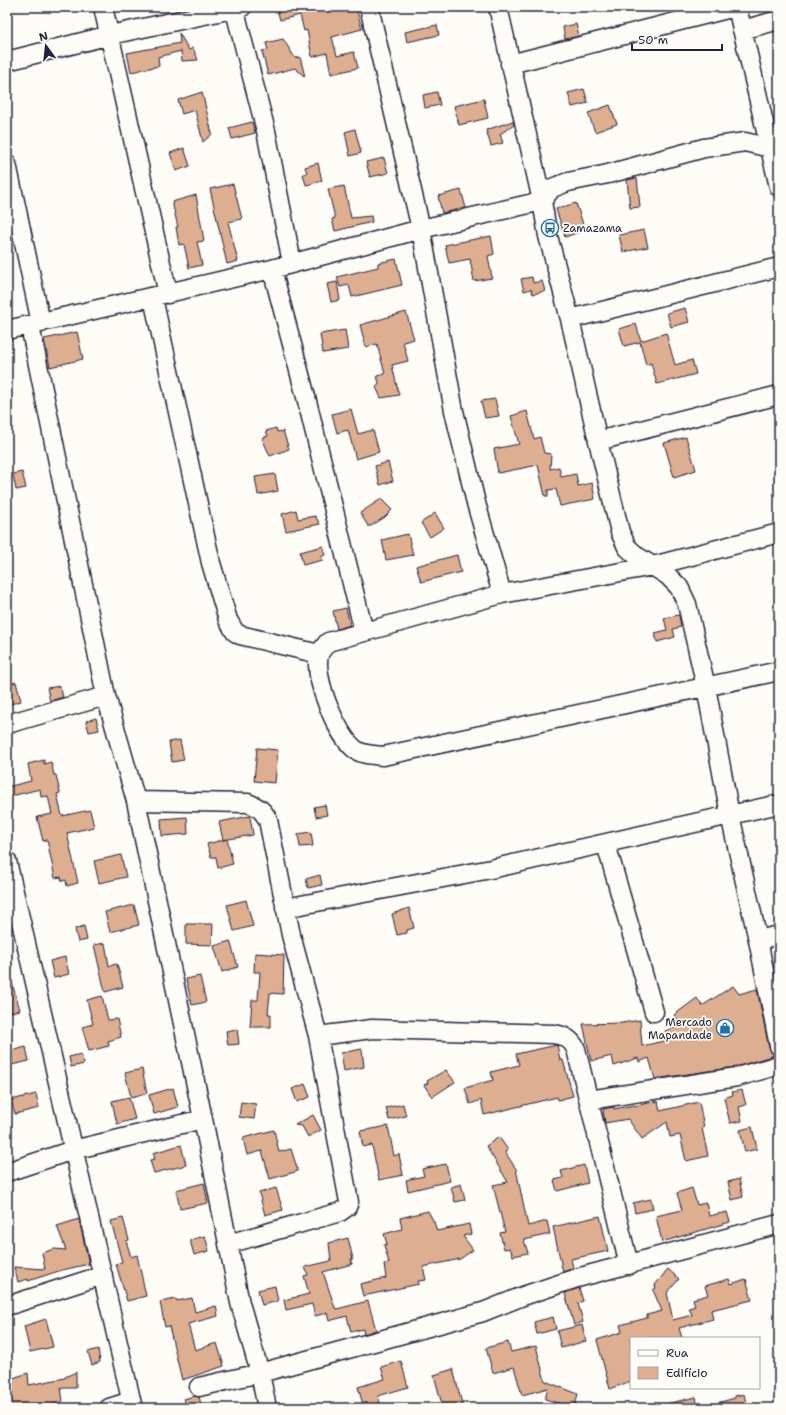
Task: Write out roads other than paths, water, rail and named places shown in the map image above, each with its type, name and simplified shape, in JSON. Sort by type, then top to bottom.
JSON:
[{"type":"street","points":[[103,7],[137,164],[160,296],[211,563],[228,620],[235,632],[240,635],[319,654]]},
{"type":"street","points":[[369,7],[421,229],[454,411],[476,503],[502,594]]},
{"type":"street","points":[[498,7],[542,201],[548,236],[570,319],[620,532],[627,547],[638,558],[667,575],[679,587],[687,604],[706,687],[730,815],[758,940],[779,1046]]},
{"type":"street","points":[[510,64],[736,7],[774,147],[779,187]]},
{"type":"street","points":[[7,61],[110,35],[237,8],[266,131],[292,263]]},
{"type":"street","points":[[742,30],[779,20]]},
{"type":"street","points":[[7,330],[272,269],[421,229],[542,201],[552,188],[568,182],[608,174],[704,148],[745,142],[774,147]]},
{"type":"street","points":[[7,164],[106,696],[136,801],[240,1303],[260,1373],[267,1408]]},
{"type":"street","points":[[570,319],[779,267]]},
{"type":"street","points":[[272,269],[306,397],[364,632]]},
{"type":"street","points":[[598,441],[779,395]]},
{"type":"street","points":[[779,533],[653,566],[502,594],[328,642],[319,654],[318,674],[336,725],[350,745],[358,751],[377,755],[397,754],[779,671]]},
{"type":"street","points":[[7,724],[106,696]]},
{"type":"street","points":[[136,801],[234,802],[248,803],[258,807],[268,820],[285,908],[318,1036],[350,1202],[347,1207],[340,1212],[228,1244]]},
{"type":"street","points":[[285,908],[491,869],[779,804]]},
{"type":"street","points":[[606,844],[654,1012]]},
{"type":"street","points":[[7,861],[72,1150],[103,1275],[132,1404],[109,1408]]},
{"type":"street","points":[[758,940],[779,935]]},
{"type":"street","points":[[318,1036],[372,1029],[561,1034],[573,1042],[589,1100],[629,1265]]},
{"type":"street","points":[[589,1100],[737,1077],[779,1065]]},
{"type":"street","points":[[7,1172],[72,1150],[203,1119]]},
{"type":"street","points":[[199,1387],[260,1373],[483,1312],[523,1296],[576,1278],[779,1224]]},
{"type":"street","points":[[7,1306],[103,1275]]},
{"type":"place","name":"Zamazama","points":[[550,228]]},
{"type":"place","name":"Mercado Mapandade","points":[[725,1028]]}]
